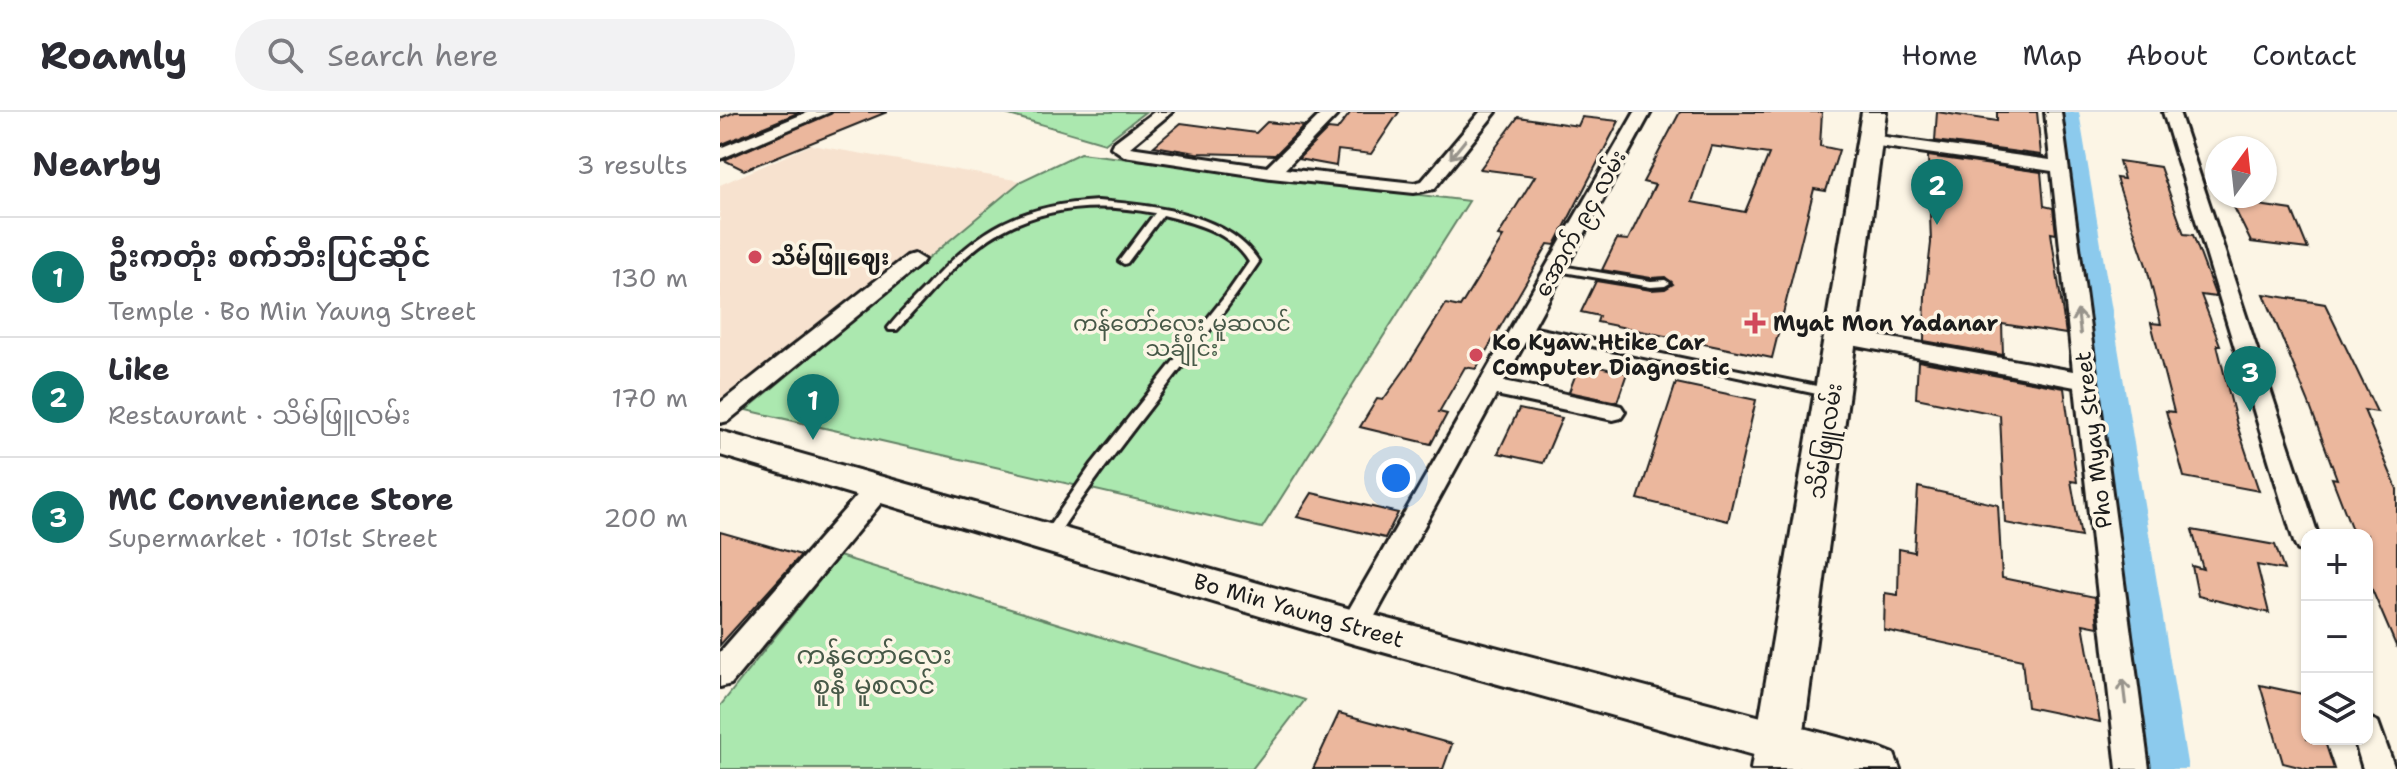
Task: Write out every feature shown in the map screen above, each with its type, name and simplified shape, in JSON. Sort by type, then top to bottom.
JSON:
[{"type":"main road","name":"သိမ်ဖြူလမ်း","points":[[1778,755],[1873,126]]},
{"type":"main road","name":"Bo Min Yaung Street","points":[[720,443],[1354,627],[1778,755],[1879,769]]},
{"type":"street","points":[[720,154],[822,112]]},
{"type":"street","points":[[1164,112],[1119,147],[1124,151],[1271,173],[1414,188],[1428,185],[1488,112]]},
{"type":"street","points":[[1271,173],[1332,112]]},
{"type":"street","name":"အောက် ၉၄ လမ်း","points":[[1354,627],[1643,112]]},
{"type":"street","name":"Pho Myay Street","points":[[2053,112],[2133,769]]},
{"type":"street","points":[[2171,112],[2303,529]]},
{"type":"street","points":[[1873,126],[2060,167]]},
{"type":"street","points":[[720,415],[914,260]]},
{"type":"street","points":[[1841,336],[2086,381]]},
{"type":"street","points":[[1489,386],[1613,412]]},
{"type":"street","points":[[720,674],[877,490]]},
{"type":"street","points":[[2371,745],[2379,769]]},
{"type":"lane","points":[[893,328],[975,244],[1035,210],[1091,203],[1161,211],[1212,225],[1248,249],[1254,262],[1226,305],[1185,352],[1048,538]]},
{"type":"lane","points":[[1124,261],[1161,211]]},
{"type":"lane","points":[[1555,268],[1651,284],[1665,283]]},
{"type":"lane","points":[[1521,328],[1833,394]]},
{"type":"shaded area","points":[[811,145],[1021,181],[746,410],[720,404],[720,185]]},
{"type":"green space","points":[[999,112],[1145,112],[1105,143]]},
{"type":"green space","name":"ကန်တော်လေး မူဆလင် သင်္ချိုင်း","points":[[1080,153],[1469,201],[1262,528],[746,410],[1021,181]]},
{"type":"green space","name":"ကန်တော်လေး စူနီ မူစလင်","points":[[839,556],[1305,700],[1252,769],[720,769],[720,706]]},
{"type":"building","points":[[735,112],[800,112],[720,145],[720,118]]},
{"type":"building","points":[[833,112],[887,112],[744,170],[724,160]]},
{"type":"building","points":[[1351,112],[1399,112],[1371,154],[1338,150],[1336,166],[1298,159],[1328,129],[1337,130]]},
{"type":"building","points":[[1680,112],[1822,112],[1820,146],[1839,150],[1826,191],[1814,189],[1772,358],[1597,322],[1599,316],[1581,312],[1596,281],[1651,290],[1665,289],[1673,284],[1665,277],[1651,278],[1602,270],[1617,239],[1628,240],[1655,185],[1643,182]],"holes":[[[1711,146],[1769,154],[1745,212],[1692,202]]]},
{"type":"building","points":[[1937,112],[1997,121],[1997,112],[2037,112],[2041,155],[1935,141]]},
{"type":"building","points":[[1518,117],[1578,126],[1582,117],[1619,121],[1555,245],[1548,244],[1476,369],[1465,367],[1439,412],[1447,414],[1431,444],[1360,427],[1377,399],[1383,400],[1406,368],[1446,304],[1460,307],[1503,237],[1498,236],[1535,176],[1480,169]]},
{"type":"building","points":[[1267,122],[1304,126],[1275,155],[1196,153],[1154,146],[1181,123],[1256,133]]},
{"type":"building","points":[[1928,156],[2041,172],[2044,206],[2053,208],[2056,234],[2051,233],[2066,334],[2002,324],[2003,355],[1924,341],[1931,243]]},
{"type":"building","points":[[2119,161],[2160,167],[2184,234],[2193,235],[2216,297],[2201,295],[2220,345],[2217,345],[2237,425],[2259,491],[2184,477],[2166,411],[2174,412],[2151,323],[2161,324],[2147,268],[2116,178],[2124,179]]},
{"type":"building","points":[[2234,208],[2292,210],[2308,249],[2251,242]]},
{"type":"building","points":[[2264,294],[2325,304],[2377,412],[2364,410],[2397,489],[2397,648],[2373,592],[2373,529],[2352,529],[2308,401]]},
{"type":"building","points":[[1918,361],[2064,388],[2077,482],[2071,481],[2081,537],[2005,523],[2000,415],[1916,398]]},
{"type":"building","points":[[1580,363],[1627,373],[1617,402],[1569,392]]},
{"type":"building","points":[[1676,383],[1756,400],[1728,521],[1638,499]]},
{"type":"building","points":[[1519,409],[1562,418],[1543,463],[1498,453]]},
{"type":"building","points":[[1918,487],[1998,505],[2002,578],[2095,597],[2098,627],[2083,624],[2100,722],[2027,707],[2022,660],[1884,630],[1885,593],[1898,595],[1899,549],[1914,552]]},
{"type":"building","points":[[1312,493],[1398,513],[1385,538],[1297,517]]},
{"type":"building","points":[[2192,530],[2275,545],[2284,570],[2257,565],[2269,613],[2198,596],[2192,566],[2203,569]]},
{"type":"building","points":[[720,532],[801,555],[720,645]]},
{"type":"building","points":[[2260,685],[2301,694],[2301,745],[2326,745],[2334,769],[2307,769],[2283,763]]},
{"type":"building","points":[[1339,713],[1452,744],[1443,769],[1313,769]]},
{"type":"waterway","points":[[2068,112],[2167,769]]},
{"type":"place","name":"Like","points":[[1937,225]]},
{"type":"place","name":"သိမ်ဖြူဈေး","points":[[755,257]]},
{"type":"place","name":"Myat Mon Yadanar","points":[[1755,323]]},
{"type":"place","name":"Ko Kyaw Htike Car Computer Diagnostic","points":[[1476,355]]},
{"type":"place","name":"MC Convenience Store","points":[[2250,412]]},
{"type":"place","name":"ဦးကတုံး စက်ဘီးပြင်ဆိုင်","points":[[813,440]]}]
